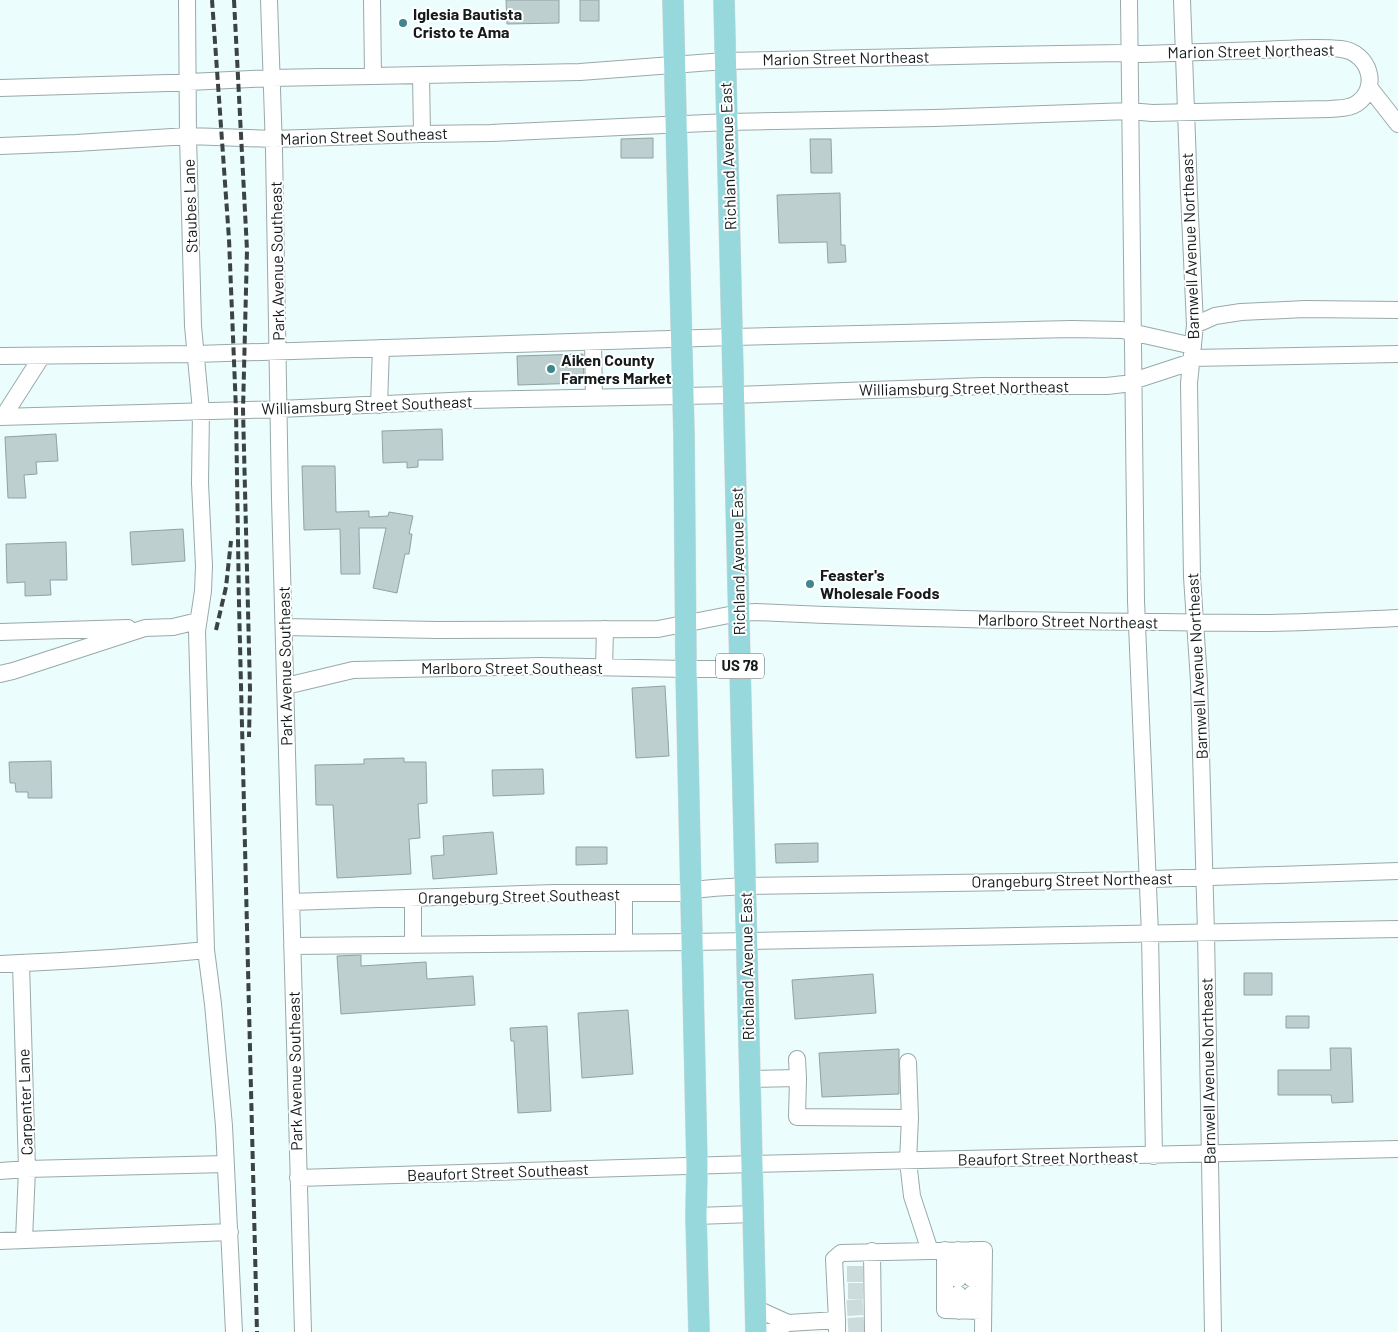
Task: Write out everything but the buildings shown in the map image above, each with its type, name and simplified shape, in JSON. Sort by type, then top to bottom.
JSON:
[{"type":"main road","points":[[673,0],[683,396],[685,624],[699,1332]]},
{"type":"main road","name":"Richland Avenue East","points":[[724,0],[756,1332]]},
{"type":"street","name":"Staubes Lane","points":[[188,0],[188,136],[196,354],[201,412]]},
{"type":"street","name":"Park Avenue Southeast","points":[[269,0],[279,350],[280,499],[303,1332]]},
{"type":"street","points":[[372,0],[373,76]]},
{"type":"street","points":[[1129,0],[1137,622],[1150,934],[1154,1156]]},
{"type":"street","name":"Barnwell Avenue Northeast","points":[[1182,0],[1195,326],[1191,353],[1189,393],[1206,933],[1214,1332]]},
{"type":"street","name":"Marion Street Northeast","points":[[725,61],[1342,49],[1352,51],[1361,57],[1367,66],[1370,79],[1369,87]]},
{"type":"street","points":[[0,88],[272,78],[580,72],[725,61]]},
{"type":"street","points":[[421,75],[422,134]]},
{"type":"street","points":[[728,122],[1349,107],[1364,97],[1369,87],[1398,124]]},
{"type":"street","name":"Marion Street Southeast","points":[[0,146],[188,136],[274,139],[491,133],[728,122]]},
{"type":"street","points":[[1195,326],[1214,316],[1241,312],[1305,309],[1398,310]]},
{"type":"street","points":[[0,356],[196,354],[279,350],[1045,329],[1122,330],[1191,353],[1228,357],[1398,354]]},
{"type":"street","points":[[593,342],[594,398]]},
{"type":"street","points":[[379,404],[380,348]]},
{"type":"street","name":"Williamsburg Street Northeast","points":[[734,395],[983,386],[1107,386],[1133,381],[1191,353]]},
{"type":"street","points":[[1,417],[42,356]]},
{"type":"street","name":"Williamsburg Street Southeast","points":[[1,417],[201,412],[379,404],[734,395]]},
{"type":"street","points":[[201,412],[200,484],[204,566],[197,631],[198,727],[206,950],[214,1004],[226,1164],[234,1332]]},
{"type":"street","name":"Marlboro Street Northeast","points":[[739,613],[756,612],[937,619],[1258,623],[1398,618]]},
{"type":"street","points":[[284,627],[437,630],[658,629],[739,613]]},
{"type":"street","points":[[0,632],[173,627],[198,621]]},
{"type":"street","points":[[0,674],[145,628]]},
{"type":"street","points":[[604,667],[605,629]]},
{"type":"street","name":"Marlboro Street Southeast","points":[[286,686],[353,670],[540,666],[686,669],[740,667]]},
{"type":"street","name":"Orangeburg Street Northeast","points":[[745,886],[1148,880],[1398,871]]},
{"type":"street","name":"Orangeburg Street Southeast","points":[[291,902],[555,894],[686,893],[691,890],[713,890],[745,886]]},
{"type":"street","points":[[624,893],[624,943]]},
{"type":"street","points":[[413,898],[413,945]]},
{"type":"street","points":[[292,946],[692,942],[1398,929]]},
{"type":"street","points":[[0,964],[143,957],[206,950]]},
{"type":"street","name":"Carpenter Lane","points":[[21,963],[27,1169],[24,1240]]},
{"type":"street","points":[[797,1059],[798,1116],[910,1118]]},
{"type":"street","points":[[908,1062],[910,1118],[908,1161],[912,1196],[951,1250],[983,1332]]},
{"type":"street","points":[[750,1079],[798,1078]]},
{"type":"street","name":"Beaufort Street Northeast","points":[[697,1166],[1398,1149]]},
{"type":"street","points":[[0,1171],[226,1164]]},
{"type":"street","name":"Beaufort Street Southeast","points":[[298,1178],[697,1166]]},
{"type":"street","points":[[696,1216],[753,1214]]},
{"type":"street","points":[[0,1241],[230,1232]]},
{"type":"street","points":[[854,1274],[834,1259],[841,1253],[872,1251],[951,1250],[984,1250],[968,1297],[945,1310],[951,1250]]},
{"type":"street","points":[[854,1312],[854,1274],[872,1251]]},
{"type":"street","points":[[854,1274],[854,1312]]},
{"type":"street","points":[[755,1308],[788,1323]]},
{"type":"street","points":[[769,1332],[788,1323],[854,1312]]},
{"type":"tunnel","points":[[847,1274],[863,1274]]},
{"type":"tunnel","points":[[848,1291],[863,1291]]},
{"type":"tunnel","points":[[847,1308],[863,1307]]},
{"type":"tunnel","points":[[848,1326],[864,1325]]},
{"type":"railway","points":[[212,0],[229,239],[236,410],[257,1332]]},
{"type":"railway","points":[[234,0],[247,250],[243,410],[250,689],[249,737]]},
{"type":"railway","points":[[216,630],[226,587],[231,541]]},
{"type":"place","name":"Iglesia Bautista Cristo te Ama","points":[[403,23]]},
{"type":"place","name":"Aiken County Farmers Market","points":[[551,369]]},
{"type":"place","name":"Feaster's Wholesale Foods","points":[[810,584]]}]
